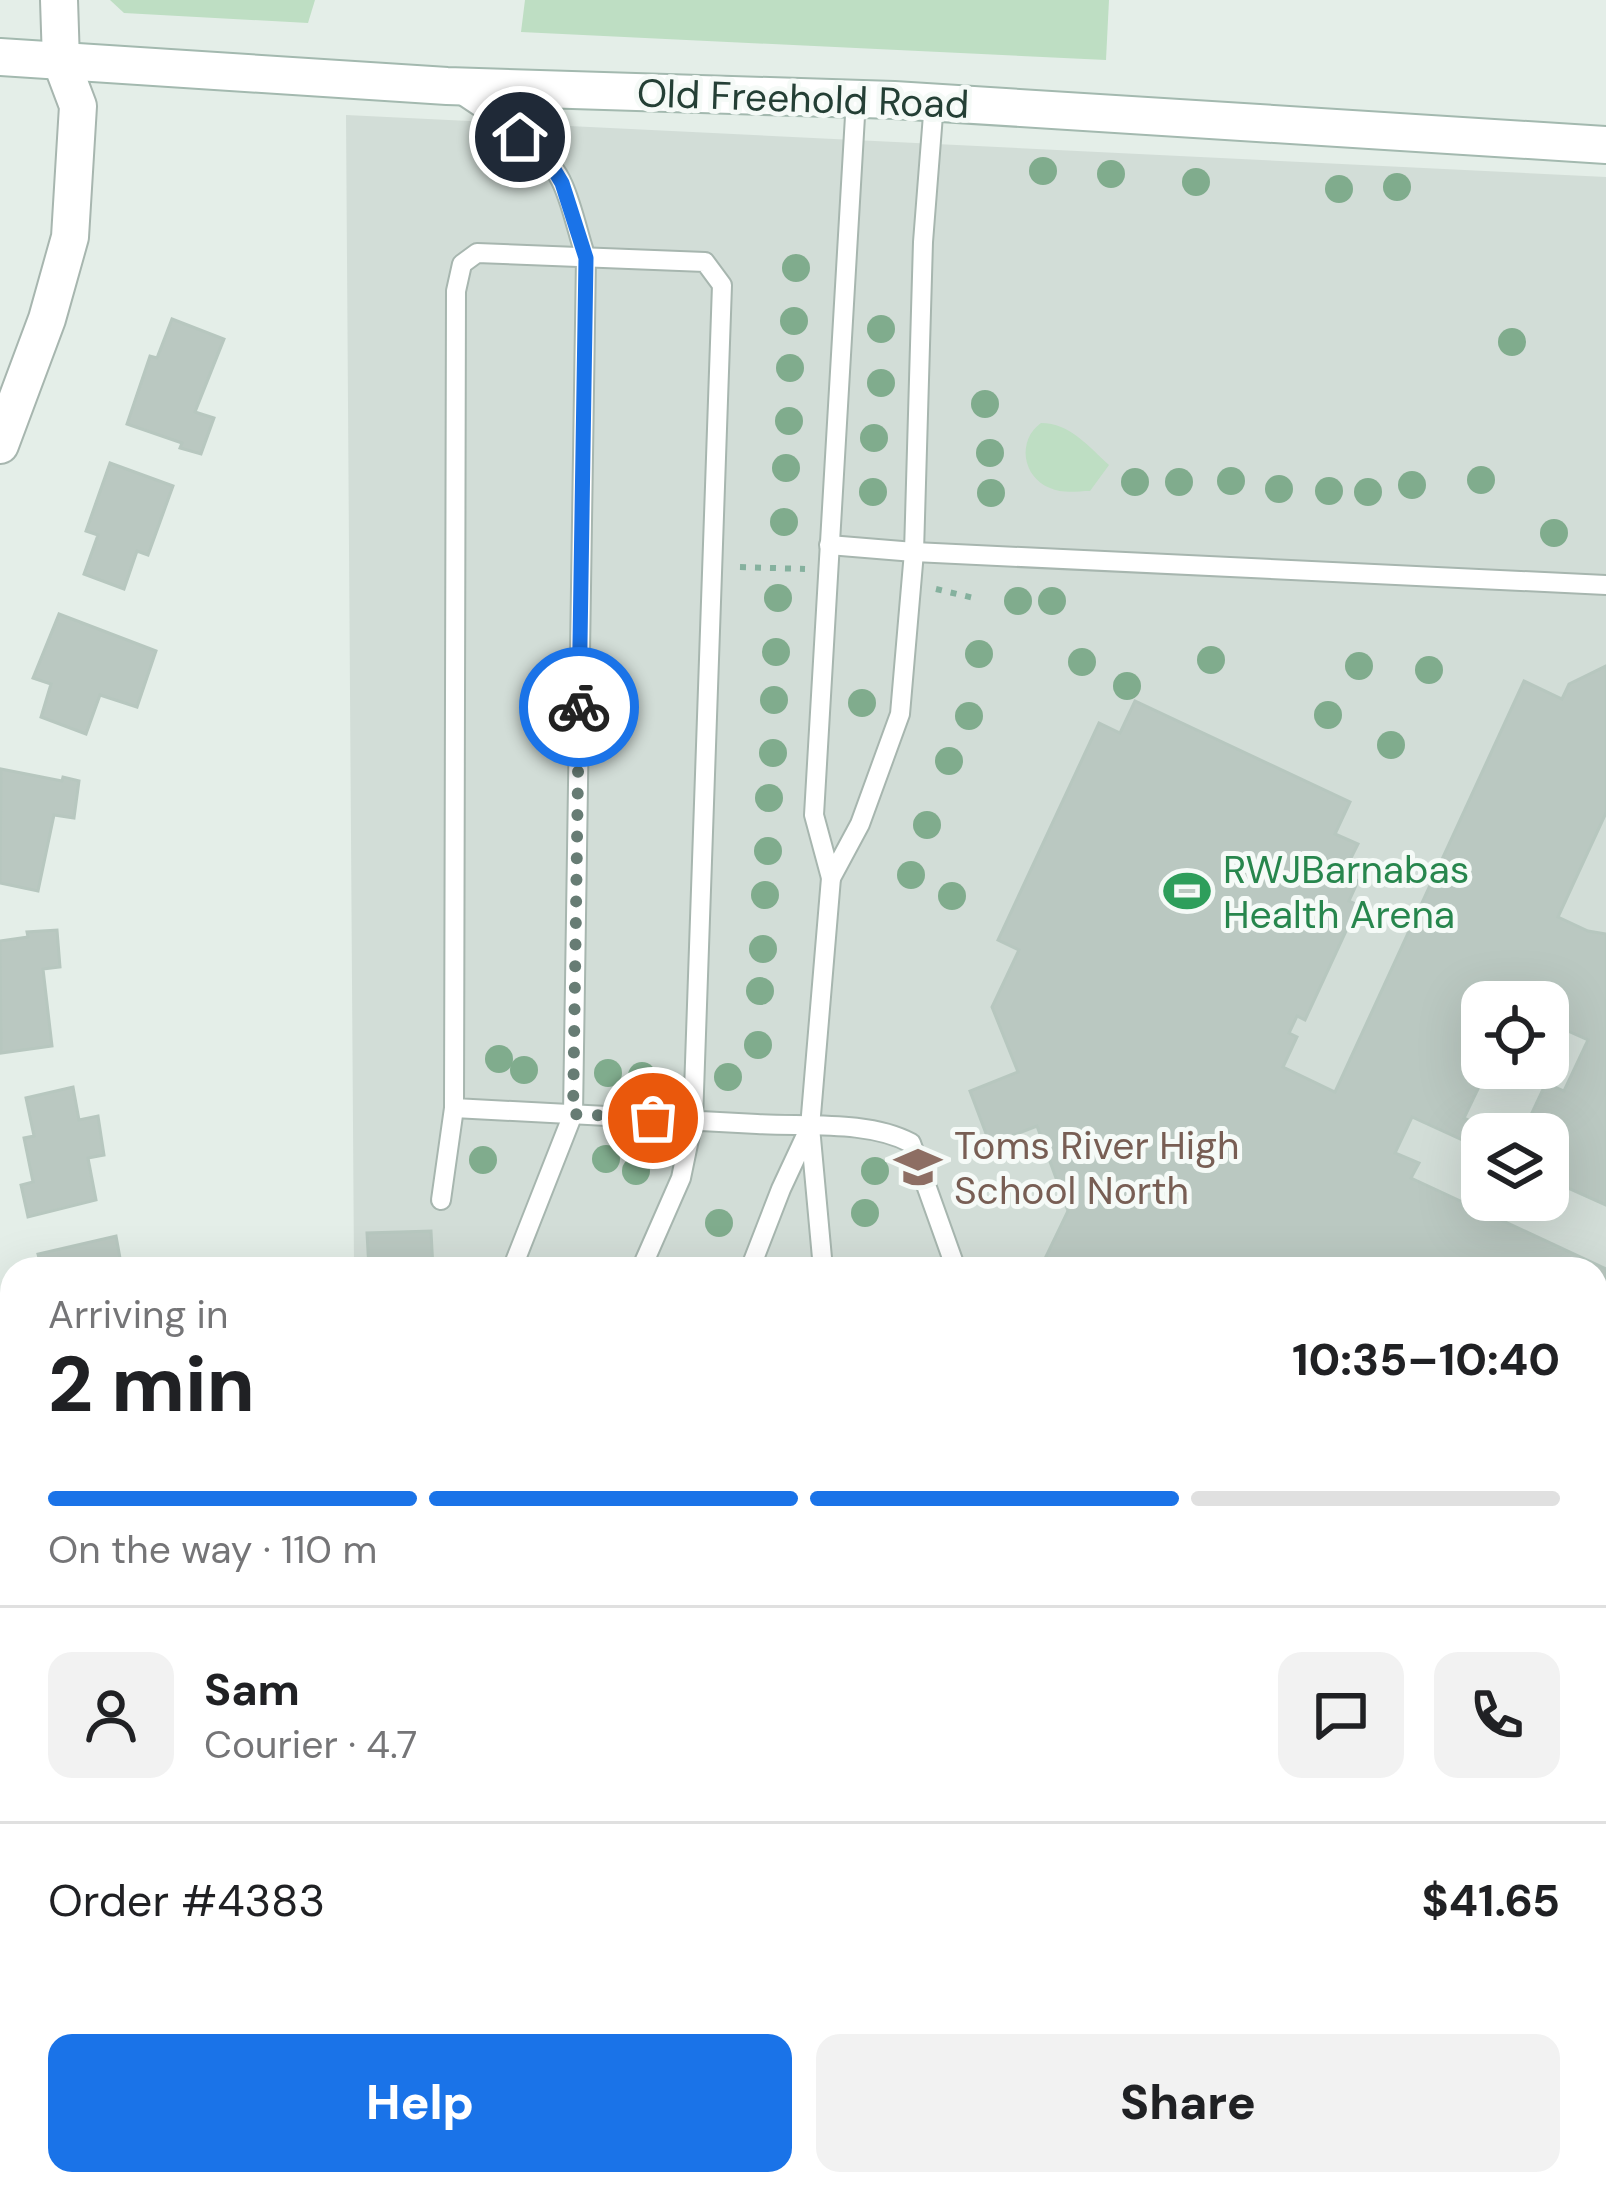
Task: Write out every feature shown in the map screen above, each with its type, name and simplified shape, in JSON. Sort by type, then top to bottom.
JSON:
[{"type":"main road","points":[[0,445],[47,319],[70,237],[78,106],[61,61],[59,0]]},
{"type":"main road","name":"Old Freehold Road","points":[[0,57],[447,86],[934,102],[1606,145]]},
{"type":"lane","points":[[447,86],[513,130],[550,163],[562,183],[586,258],[573,1114],[517,1257]]},
{"type":"lane","points":[[822,1257],[810,1127],[831,878],[814,815],[856,99]]},
{"type":"lane","points":[[831,878],[860,824],[900,713],[914,552],[922,242],[934,102]]},
{"type":"lane","points":[[441,1200],[454,1108],[456,291],[462,264],[477,254],[705,262],[722,285],[693,1120],[681,1178],[646,1257]]},
{"type":"lane","points":[[829,545],[1606,585]]},
{"type":"lane","points":[[454,1108],[871,1129],[893,1134],[910,1143],[952,1257]]},
{"type":"lane","points":[[755,1257],[810,1127]]},
{"type":"path","points":[[765,568],[799,569]]},
{"type":"shaded area","name":"Toms River High School North","points":[[346,115],[1606,177],[1606,1257],[354,1257]]},
{"type":"green space","points":[[110,0],[315,0],[308,23],[124,13]]},
{"type":"green space","points":[[525,0],[1109,0],[1106,60],[521,32]]},
{"type":"green space","points":[[1041,423],[1070,432],[1109,465],[1090,491],[1055,490],[1033,476],[1026,448]]},
{"type":"building","points":[[172,319],[224,339],[195,412],[214,418],[201,454],[127,424],[150,356],[157,358]]},
{"type":"building","points":[[110,463],[173,486],[148,555],[137,551],[124,589],[84,574],[98,535],[86,531]]},
{"type":"building","points":[[59,614],[156,651],[137,707],[100,695],[86,734],[41,717],[51,684],[33,678]]},
{"type":"building","points":[[1606,666],[1606,813],[1558,917],[1606,934],[1606,1205],[1569,1188],[1569,1113],[1532,1113],[1543,1089],[1569,1089],[1588,1040],[1569,1031],[1569,981],[1461,981],[1461,1089],[1478,1089],[1466,1113],[1461,1113],[1461,1139],[1412,1117],[1395,1153],[1419,1163],[1411,1178],[1461,1201],[1461,1221],[1503,1221],[1580,1257],[1046,1257],[1068,1211],[1037,1126],[990,1144],[970,1091],[1018,1072],[992,1007],[1019,950],[998,940],[1099,723],[1120,733],[1135,701],[1350,802],[1335,834],[1358,844],[1343,874],[1358,881],[1349,901],[1358,905],[1305,1020],[1297,1016],[1289,1033],[1297,1037],[1283,1067],[1335,1092],[1524,681],[1562,699],[1569,684]]},
{"type":"building","points":[[1,769],[79,781],[74,818],[54,815],[38,891],[0,883]]},
{"type":"building","points":[[57,930],[60,967],[43,969],[52,1046],[1,1053],[0,941],[28,937],[27,932]]},
{"type":"building","points":[[73,1087],[79,1120],[98,1116],[104,1155],[88,1158],[96,1200],[28,1217],[21,1185],[33,1182],[24,1138],[34,1136],[26,1098]]},
{"type":"building","points":[[431,1231],[432,1257],[368,1257],[367,1233]]},
{"type":"building","points":[[116,1236],[120,1257],[39,1257]]},
{"type":"way so far","points":[[579,707],[573,1114],[653,1118]]},
{"type":"place","name":"RWJBarnabas Health Arena","points":[[1187,891]]},
{"type":"place","name":"Toms River High School North","points":[[918,1167]]},
{"type":"route","points":[[520,137],[550,163],[562,183],[586,258],[579,707]]}]
